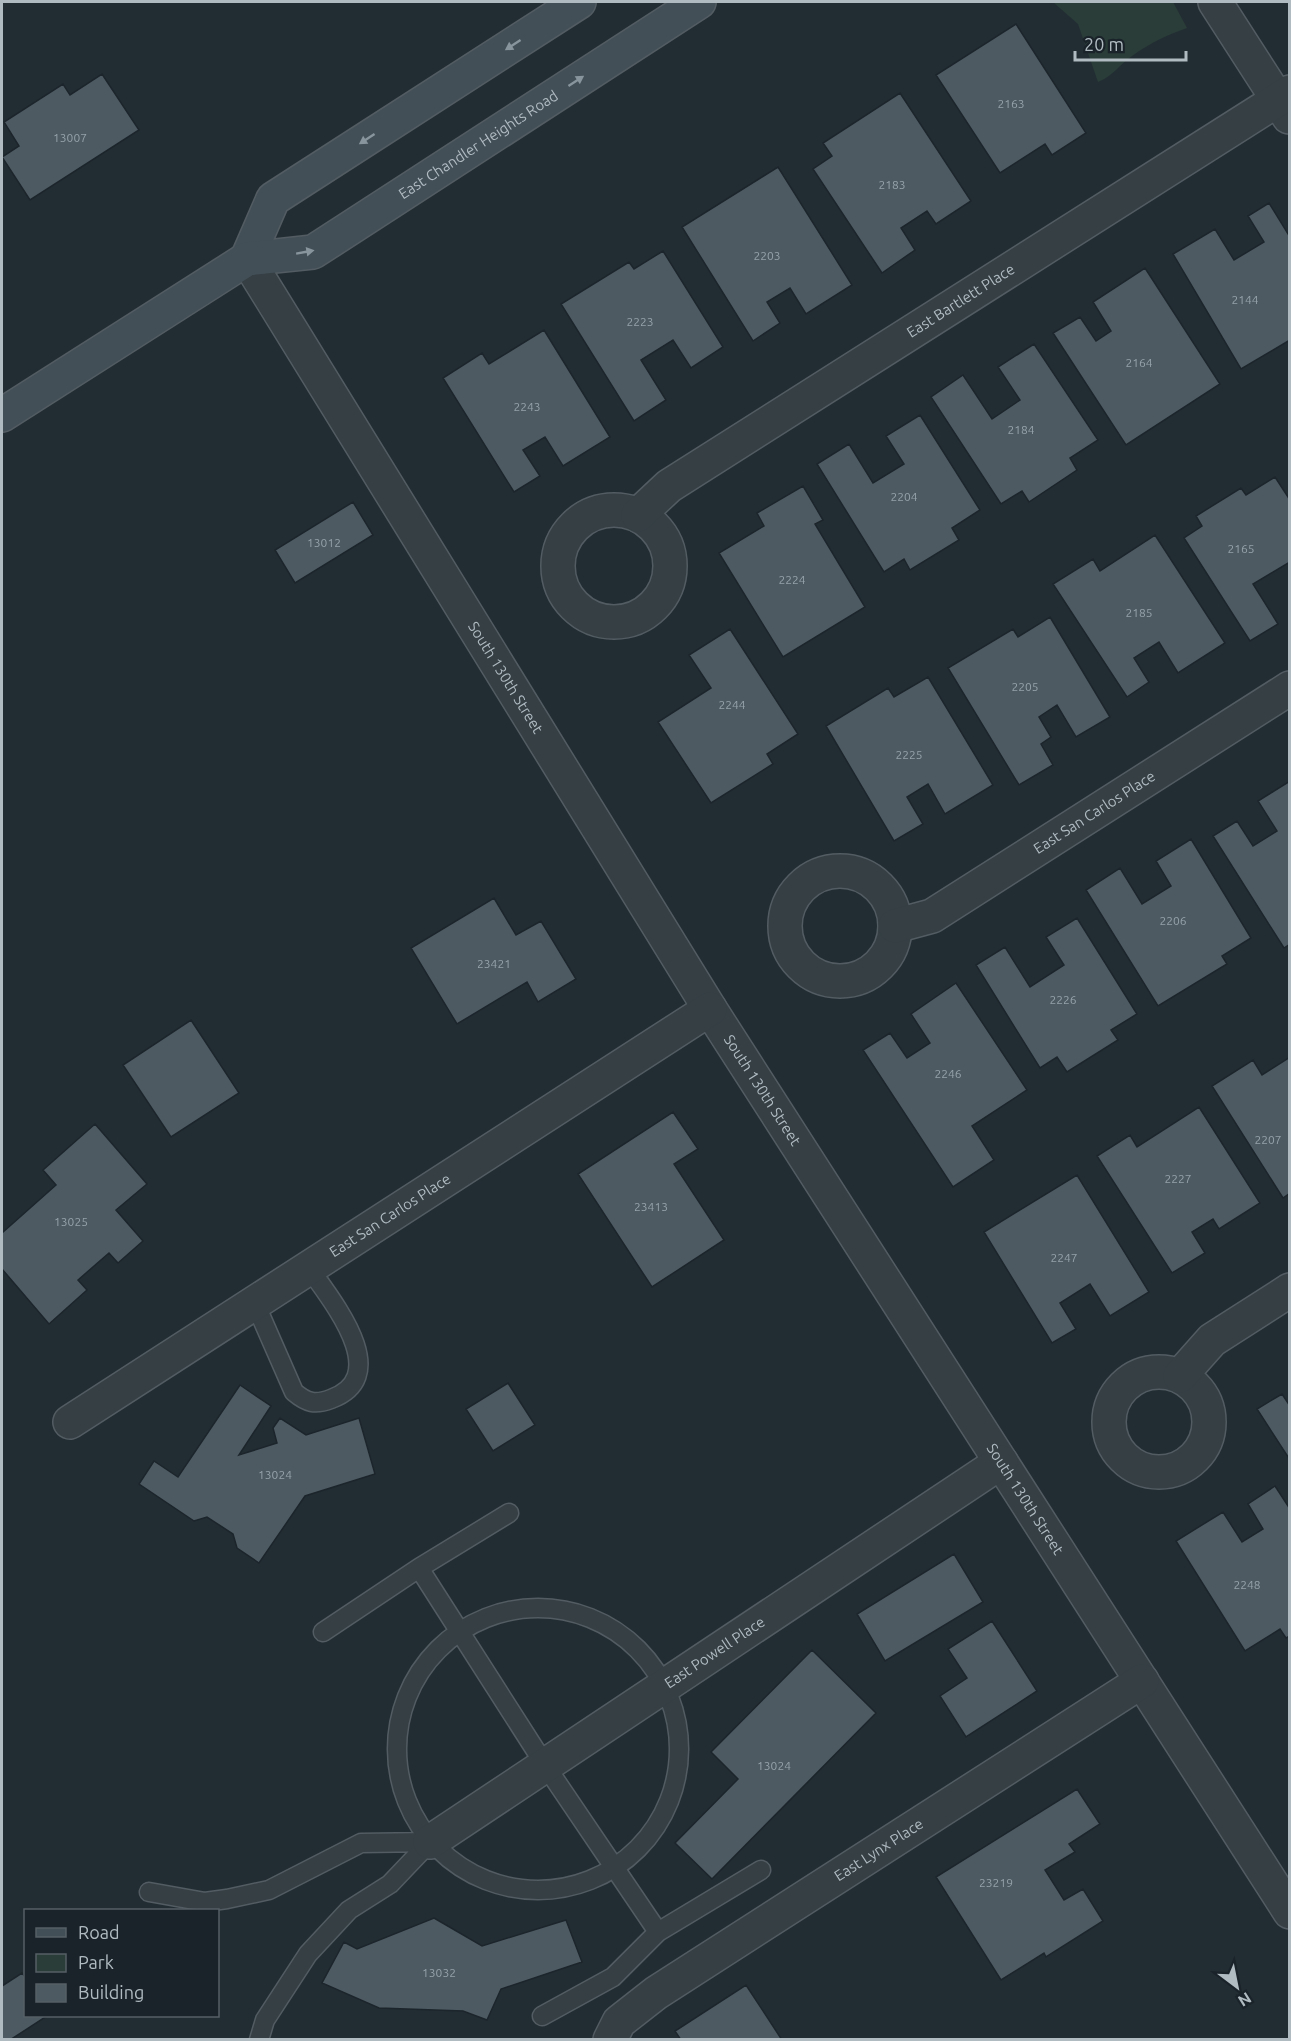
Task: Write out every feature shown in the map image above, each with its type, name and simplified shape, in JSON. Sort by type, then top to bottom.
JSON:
[{"type":"main road","points":[[247,259],[273,199],[579,2]]},
{"type":"main road","name":"East Chandler Heights Road","points":[[2,415],[247,259],[313,252],[699,2]]},
{"type":"street","points":[[1215,2],[1285,103]]},
{"type":"street","name":"East Bartlett Place","points":[[638,515],[669,486],[1285,103]]},
{"type":"street","name":"South 130th Street","points":[[247,259],[710,1009],[1290,1912]]},
{"type":"street","name":"East San Carlos Place","points":[[895,926],[932,916],[1290,688]]},
{"type":"street","name":"East San Carlos Place","points":[[70,1422],[710,1009]]},
{"type":"street","points":[[1180,1376],[1212,1340],[1290,1290]]},
{"type":"street","name":"East Powell Place","points":[[430,1842],[1001,1462]]},
{"type":"street","name":"East Lynx Place","points":[[620,2034],[656,1993],[1142,1681]]},
{"type":"lane","points":[[255,1303],[294,1392],[306,1403],[321,1403],[343,1395],[354,1383],[360,1368],[356,1343],[309,1268]]},
{"type":"lane","points":[[323,1632],[419,1568],[509,1513]]},
{"type":"lane","points":[[419,1568],[545,1765],[657,1932]]},
{"type":"lane","points":[[551,1607],[597,1620],[637,1647],[666,1685],[679,1728],[678,1774],[663,1817],[635,1853],[597,1879],[553,1890],[507,1888],[465,1872],[430,1842],[405,1801],[395,1754],[402,1706],[424,1664],[459,1631],[503,1611],[551,1607]]},
{"type":"lane","points":[[149,1892],[205,1902],[227,1899],[269,1890],[361,1843],[430,1842]]},
{"type":"lane","points":[[259,2040],[265,2020],[308,1954],[349,1910],[390,1884],[430,1842]]},
{"type":"lane","points":[[543,2016],[613,1977],[657,1932],[761,1870]]},
{"type":"green space","points":[[1053,2],[1173,2],[1187,28],[1145,47],[1127,59],[1108,77],[1098,82],[1078,24]]},
{"type":"building","points":[[1016,24],[1086,133],[1052,155],[1045,144],[1000,173],[936,75]]},
{"type":"building","points":[[102,74],[139,130],[30,200],[2,157],[19,146],[4,122],[63,84],[70,95]]},
{"type":"building","points":[[900,93],[971,201],[936,224],[927,211],[901,228],[915,250],[882,273],[813,169],[832,156],[823,143]]},
{"type":"building","points":[[778,167],[852,285],[806,314],[790,288],[767,302],[780,323],[753,341],[682,227]]},
{"type":"building","points":[[1269,203],[1290,237],[1290,340],[1241,369],[1173,254],[1215,229],[1234,260],[1264,242],[1248,216]]},
{"type":"building","points":[[663,251],[723,347],[691,368],[673,340],[641,360],[666,400],[634,421],[561,304],[629,262],[634,269]]},
{"type":"building","points":[[1145,268],[1220,384],[1126,445],[1053,333],[1080,317],[1096,341],[1111,331],[1093,302]]},
{"type":"building","points":[[544,330],[610,437],[563,466],[545,437],[523,450],[540,476],[514,492],[443,378],[482,353],[489,364]]},
{"type":"building","points":[[1034,344],[1098,440],[1070,458],[1077,470],[1029,502],[1022,491],[1001,504],[931,397],[963,375],[992,419],[1020,400],[998,367]]},
{"type":"building","points":[[920,415],[980,510],[952,528],[959,540],[910,570],[904,559],[884,572],[817,464],[849,444],[873,483],[904,464],[886,436]]},
{"type":"building","points":[[1275,477],[1290,500],[1290,562],[1253,584],[1278,624],[1250,641],[1184,538],[1202,526],[1196,516],[1241,488],[1246,495]]},
{"type":"building","points":[[803,486],[823,520],[815,524],[865,607],[783,657],[719,553],[764,526],[757,513]]},
{"type":"building","points":[[353,502],[373,535],[295,583],[275,550]]},
{"type":"building","points":[[1155,535],[1225,643],[1178,673],[1159,642],[1134,658],[1149,682],[1127,697],[1053,584],[1093,559],[1100,571]]},
{"type":"building","points":[[1050,617],[1110,717],[1076,737],[1057,705],[1039,717],[1051,737],[1041,744],[1053,765],[1019,785],[948,668],[1013,629],[1018,637]]},
{"type":"building","points":[[730,629],[798,734],[767,754],[773,764],[711,803],[658,722],[711,688],[689,655]]},
{"type":"building","points":[[928,677],[993,785],[945,814],[928,784],[907,797],[923,824],[894,841],[826,726],[888,688],[894,697]]},
{"type":"building","points":[[1290,781],[1290,944],[1284,948],[1213,836],[1237,821],[1253,846],[1277,831],[1258,801]]},
{"type":"building","points":[[1191,839],[1251,938],[1222,956],[1227,964],[1158,1006],[1086,890],[1120,868],[1142,904],[1171,886],[1156,861]]},
{"type":"building","points":[[494,898],[516,935],[541,921],[576,979],[538,1002],[527,982],[457,1024],[411,948]]},
{"type":"building","points":[[1077,918],[1137,1014],[1111,1030],[1118,1040],[1067,1072],[1057,1057],[1040,1068],[976,965],[1005,947],[1030,987],[1064,965],[1046,937]]},
{"type":"building","points":[[956,983],[1027,1090],[972,1126],[994,1160],[953,1187],[863,1050],[890,1033],[907,1058],[930,1043],[911,1014]]},
{"type":"building","points":[[191,1020],[239,1093],[171,1137],[123,1065]]},
{"type":"building","points":[[1290,1057],[1290,1193],[1283,1198],[1212,1086],[1253,1060],[1262,1075]]},
{"type":"building","points":[[1199,1107],[1260,1203],[1219,1229],[1213,1219],[1192,1232],[1205,1253],[1172,1273],[1097,1156],[1130,1135],[1137,1147]]},
{"type":"building","points":[[673,1112],[698,1149],[674,1164],[724,1240],[652,1287],[578,1174]]},
{"type":"building","points":[[95,1124],[147,1184],[116,1210],[143,1241],[118,1263],[109,1253],[78,1280],[87,1290],[49,1324],[2,1269],[2,1233],[56,1185],[43,1170]]},
{"type":"building","points":[[1077,1175],[1149,1292],[1110,1316],[1090,1284],[1060,1303],[1076,1329],[1052,1343],[984,1232]]},
{"type":"building","points":[[508,1383],[535,1425],[493,1451],[466,1409]]},
{"type":"building","points":[[240,1385],[271,1406],[239,1455],[277,1443],[273,1428],[280,1418],[306,1435],[359,1418],[375,1474],[305,1496],[259,1563],[237,1548],[233,1534],[207,1517],[194,1521],[139,1484],[154,1461],[178,1477]]},
{"type":"building","points":[[1282,1394],[1290,1406],[1290,1460],[1257,1409]]},
{"type":"building","points":[[1275,1486],[1290,1509],[1290,1636],[1286,1638],[1280,1629],[1245,1651],[1176,1541],[1223,1512],[1242,1542],[1263,1529],[1248,1504]]},
{"type":"building","points":[[954,1554],[983,1602],[885,1661],[857,1614]]},
{"type":"building","points":[[992,1621],[1037,1691],[966,1737],[940,1696],[967,1678],[948,1649]]},
{"type":"building","points":[[812,1650],[876,1713],[712,1879],[675,1843],[738,1779],[711,1752]]},
{"type":"building","points":[[1077,1789],[1100,1824],[1069,1844],[1075,1852],[1045,1870],[1064,1900],[1083,1889],[1103,1921],[1046,1957],[1044,1953],[1001,1980],[936,1877]]},
{"type":"building","points":[[434,1918],[482,1946],[566,1920],[582,1962],[501,1989],[487,2020],[463,2011],[379,2008],[322,1983],[344,1942],[357,1949]]},
{"type":"building","points":[[22,1973],[24,1976],[24,2017],[45,2017],[10,2040],[2,2040],[2,1986]]},
{"type":"building","points":[[746,1985],[782,2040],[681,2040],[675,2031]]}]
